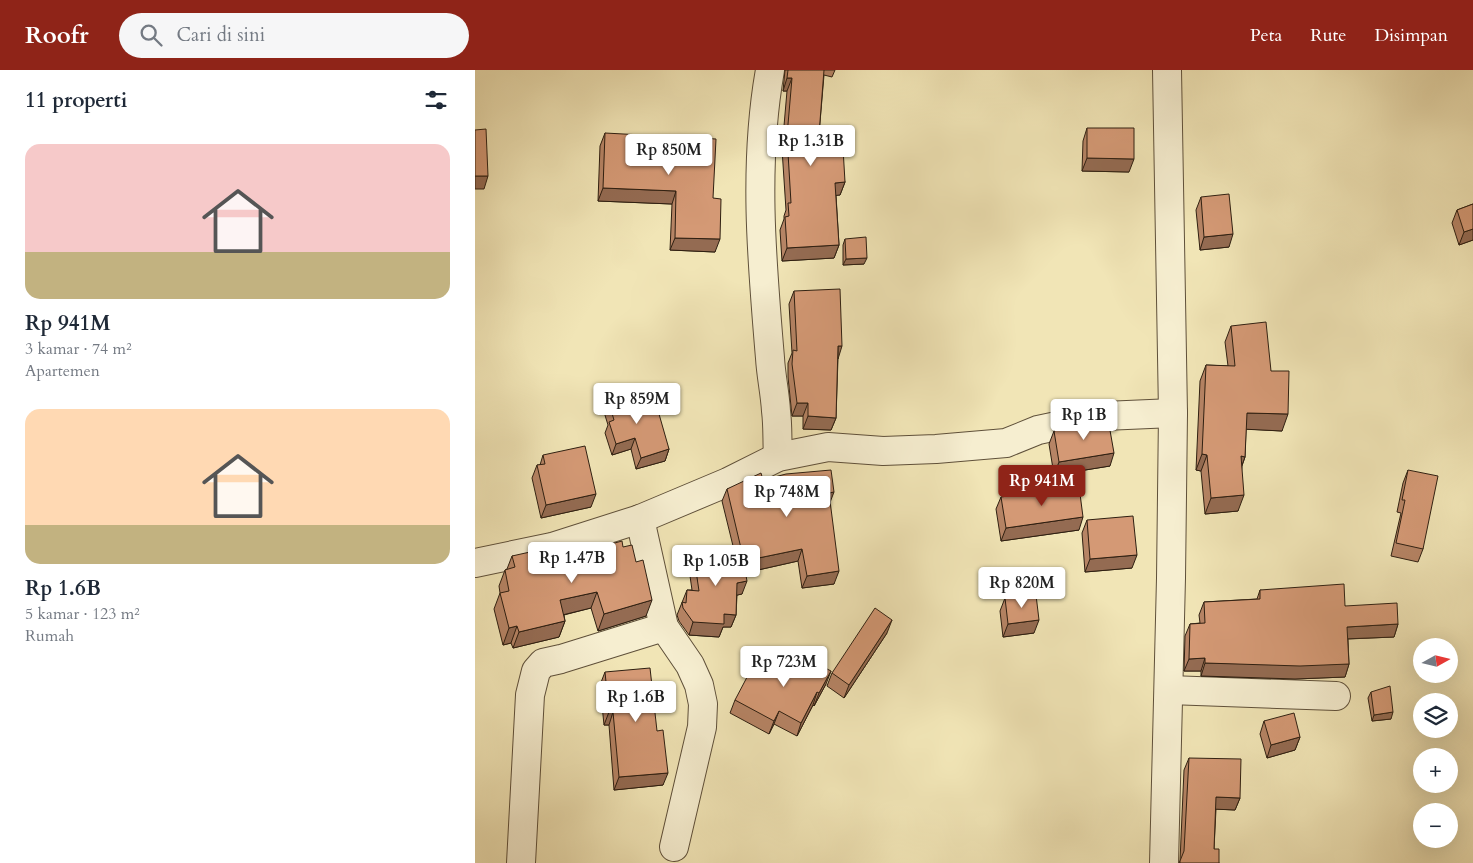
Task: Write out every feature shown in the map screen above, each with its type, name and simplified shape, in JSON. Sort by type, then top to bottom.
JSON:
[{"type":"street","points":[[770,70],[765,99],[761,166],[761,243],[771,373],[776,411],[778,456]]},
{"type":"street","points":[[1164,863],[1169,690],[1173,413],[1167,70]]},
{"type":"street","points":[[475,563],[552,547],[640,519],[728,482],[778,456],[828,447],[936,450],[1006,443],[1038,430],[1104,416],[1173,413]]},
{"type":"street","points":[[640,519],[665,627],[690,665],[699,685],[703,704],[702,727],[674,847]]},
{"type":"street","points":[[521,863],[530,695],[536,671],[543,663],[665,627]]},
{"type":"street","points":[[1169,690],[1336,696]]},
{"type":"building","points":[[788,70],[824,70],[819,134],[833,133],[835,149],[843,148],[845,182],[835,183],[839,245],[787,248],[785,217],[789,216],[788,203],[791,203],[787,136],[792,78],[787,78]]},
{"type":"building","points":[[1087,128],[1134,128],[1134,159],[1087,158]]},
{"type":"building","points":[[486,129],[488,176],[475,176],[475,130]]},
{"type":"building","points":[[605,133],[716,139],[713,198],[721,199],[720,239],[675,238],[676,191],[603,188]]},
{"type":"building","points":[[1229,194],[1233,234],[1204,237],[1201,197]]},
{"type":"building","points":[[1473,204],[1473,229],[1464,232],[1457,210]]},
{"type":"building","points":[[866,237],[867,258],[846,259],[845,239]]},
{"type":"building","points":[[840,289],[842,346],[838,346],[836,418],[808,416],[808,403],[797,403],[792,364],[793,350],[797,351],[794,291]]},
{"type":"building","points":[[1266,322],[1271,371],[1289,371],[1288,414],[1247,413],[1245,457],[1241,456],[1244,495],[1211,498],[1207,455],[1202,454],[1206,365],[1235,366],[1231,326]]},
{"type":"building","points":[[636,392],[642,412],[657,407],[669,449],[641,458],[635,438],[616,444],[609,422],[614,420],[608,400]]},
{"type":"building","points":[[1108,419],[1114,453],[1059,462],[1054,431]]},
{"type":"building","points":[[585,446],[596,494],[546,505],[537,465],[545,464],[543,455]]},
{"type":"building","points":[[831,470],[834,492],[829,493],[839,571],[807,576],[802,549],[744,561],[727,489],[761,473],[763,480],[786,474]]},
{"type":"building","points":[[1408,470],[1438,476],[1423,549],[1396,543],[1405,500],[1402,500]]},
{"type":"building","points":[[1079,486],[1083,517],[1006,528],[1001,497]]},
{"type":"building","points":[[1133,516],[1137,555],[1090,559],[1087,520]]},
{"type":"building","points":[[622,541],[623,547],[632,545],[636,562],[643,560],[652,600],[604,614],[597,592],[560,600],[565,621],[519,632],[517,626],[509,628],[500,593],[509,591],[505,570],[515,567],[512,556],[530,552],[531,557],[544,555],[546,560]]},
{"type":"building","points":[[741,549],[747,581],[737,583],[736,615],[724,614],[724,624],[693,622],[683,608],[682,602],[686,603],[687,590],[699,591],[694,557]]},
{"type":"building","points":[[1344,584],[1345,606],[1397,603],[1398,624],[1347,627],[1349,664],[1300,666],[1205,663],[1205,658],[1189,659],[1190,624],[1205,623],[1204,602],[1260,599],[1260,590]]},
{"type":"building","points":[[1036,595],[1039,620],[1008,624],[1005,598]]},
{"type":"building","points":[[875,608],[892,620],[849,685],[832,673]]},
{"type":"building","points":[[791,650],[831,671],[819,693],[817,692],[801,723],[779,711],[774,721],[735,700],[755,662],[779,675]]},
{"type":"building","points":[[650,668],[657,731],[663,730],[668,773],[619,777],[613,712],[609,712],[605,672]]},
{"type":"building","points":[[1390,686],[1393,712],[1374,715],[1371,692]]},
{"type":"building","points":[[1294,713],[1300,737],[1271,745],[1264,721]]},
{"type":"building","points":[[1189,758],[1241,759],[1240,798],[1216,797],[1214,849],[1219,849],[1219,863],[1180,863],[1184,851]]}]
